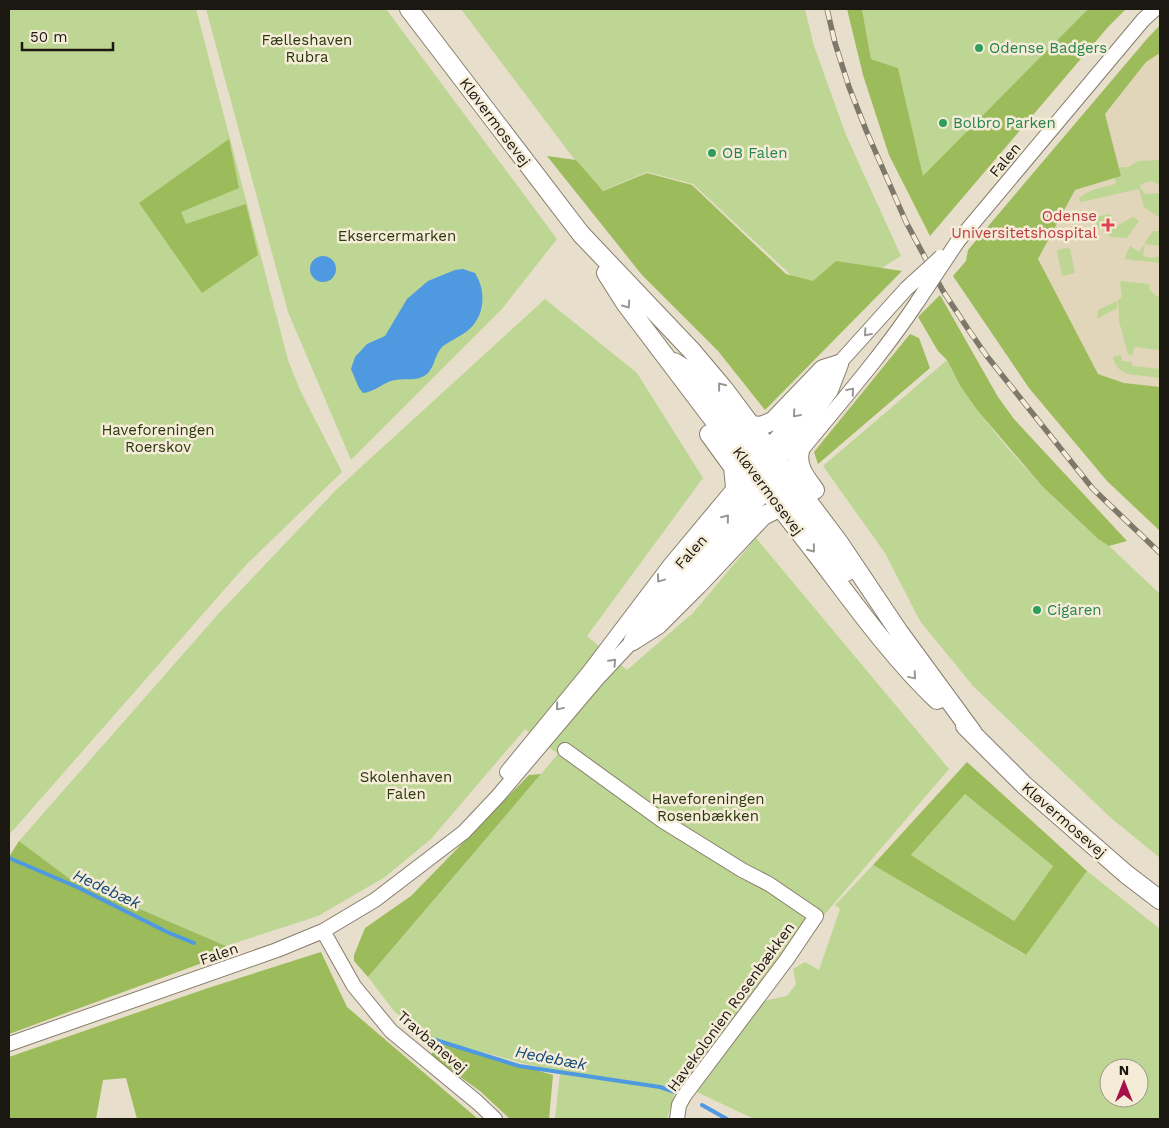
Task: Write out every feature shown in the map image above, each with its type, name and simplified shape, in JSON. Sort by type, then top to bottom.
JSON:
[{"type":"main road","name":"Kløvermosevej","points":[[409,9],[581,234],[626,303],[665,357],[840,544],[898,632],[973,733]]},
{"type":"main road","name":"Kløvermosevej","points":[[581,234],[692,351],[751,425],[782,510],[873,628],[919,683],[973,733],[1024,785],[1126,874],[1160,900]]},
{"type":"main road","points":[[665,357],[673,383],[732,467],[734,486]]},
{"type":"main road","points":[[751,425],[761,426],[773,422],[823,369],[839,364]]},
{"type":"main road","points":[[633,641],[652,608],[792,442],[829,390],[839,364]]},
{"type":"main road","points":[[800,452],[798,457],[802,471],[842,526],[886,594],[898,632]]},
{"type":"main road","points":[[633,641],[658,626],[762,516],[775,510],[782,510]]},
{"type":"street","name":"Falen","points":[[424,863],[492,791],[543,726],[589,672],[670,565],[734,486],[800,452],[895,336],[958,241],[1155,9]]},
{"type":"street","name":"Falen","points":[[839,364],[906,289],[958,241]]},
{"type":"street","name":"Falen","points":[[9,1044],[277,950],[323,931],[375,900],[464,832],[498,796],[597,679],[633,641]]},
{"type":"street","name":"Havekolonien Rosenbækken","points":[[565,750],[663,821],[742,870],[769,884],[816,916],[787,959],[684,1096],[679,1106],[677,1119]]},
{"type":"street","name":"Travbanevej","points":[[323,931],[354,986],[391,1031],[496,1119]]},
{"type":"shaded area","name":"Odense Universitetshospital","points":[[1160,53],[1160,387],[1124,383],[1098,374],[1038,260],[1075,190],[1121,176],[1105,114],[1146,62]]},
{"type":"green space","name":"Haveforeningen Roerskov","points":[[9,9],[196,9],[288,360],[300,390],[342,472],[245,566],[9,835]]},
{"type":"green space","name":"Eksercermarken","points":[[206,9],[386,9],[557,239],[502,309],[351,460],[288,312]]},
{"type":"green space","name":"OB Falen","points":[[461,9],[805,9],[814,46],[846,135],[901,256],[835,297],[806,289],[693,184],[647,172],[599,192]]},
{"type":"green space","points":[[847,9],[862,9],[871,59],[898,68],[923,176],[1088,9],[1126,9],[1108,27],[930,236],[889,155],[863,75]]},
{"type":"green space","name":"Bolbro Parken","points":[[862,9],[1088,9],[923,177],[898,68],[871,59]]},
{"type":"green space","points":[[1160,25],[1160,53],[1146,62],[1105,114],[1121,176],[1075,190],[1038,259],[1098,374],[1124,383],[1160,387],[1160,531],[1107,481],[1029,388],[953,276],[966,261],[968,250]]},
{"type":"green space","points":[[229,139],[239,188],[181,212],[186,224],[246,204],[258,255],[202,293],[139,203]]},
{"type":"green space","points":[[547,156],[576,160],[603,191],[647,173],[692,185],[786,274],[813,281],[836,261],[902,271],[765,410],[718,351],[642,275]]},
{"type":"green space","points":[[1160,160],[1160,186],[1149,181],[1140,187],[1145,194],[1158,193],[1160,197],[1160,218],[1144,207],[1139,189],[1081,202],[1079,198],[1088,192],[1116,184],[1112,168],[1128,167],[1138,161]]},
{"type":"green space","points":[[1110,214],[1111,216],[1102,228],[1098,229],[1095,217]]},
{"type":"green space","points":[[1133,217],[1139,221],[1127,238],[1110,237],[1107,231]]},
{"type":"green space","points":[[1153,231],[1160,231],[1160,246],[1145,244],[1143,256],[1152,258],[1160,256],[1160,263],[1124,259],[1130,246],[1139,252]]},
{"type":"green space","points":[[1067,248],[1070,249],[1075,273],[1064,276],[1062,275],[1057,252]]},
{"type":"green space","points":[[1120,281],[1149,284],[1149,289],[1157,297],[1160,296],[1160,350],[1134,347],[1133,355],[1128,354],[1119,321],[1118,300],[1122,298]]},
{"type":"green space","points":[[940,295],[998,397],[1014,419],[1127,541],[1109,546],[1098,539],[1042,486],[978,411],[918,317]]},
{"type":"green space","name":"Haveforeningen Rosenbækken","points":[[545,299],[637,373],[703,478],[587,636],[627,670],[693,613],[756,538],[949,769],[825,914],[692,1095],[675,1092],[667,1119],[555,1119],[560,1073],[426,1037],[394,1011],[368,977],[558,754],[525,729],[431,839],[385,877],[318,916],[226,946],[70,879],[19,841],[220,612],[337,489]]},
{"type":"green space","points":[[1117,301],[1117,308],[1097,319],[1098,310]]},
{"type":"green space","points":[[910,334],[919,338],[930,368],[818,464],[814,452]]},
{"type":"green space","points":[[1121,355],[1122,361],[1132,362],[1132,366],[1160,369],[1160,378],[1128,374],[1122,371],[1116,366],[1113,357]]},
{"type":"green space","name":"Cigaren","points":[[947,360],[977,409],[995,433],[1035,478],[1098,539],[1109,546],[1160,594],[1160,858],[1111,818],[973,686],[920,621],[885,553],[823,466]]},
{"type":"green space","points":[[967,762],[1087,871],[1026,955],[873,865]],"holes":[[[965,794],[1053,866],[1014,921],[911,855]]]},
{"type":"green space","points":[[541,774],[368,977],[354,961],[354,955],[365,928],[411,896],[529,775]]},
{"type":"green space","points":[[965,794],[1053,866],[1014,921],[911,855]]},
{"type":"green space","points":[[19,841],[70,879],[226,946],[213,959],[9,1034],[9,857]]},
{"type":"green space","points":[[873,865],[1025,955],[1087,871],[1160,929],[1160,1119],[754,1119],[697,1092],[764,1001],[787,996],[796,984],[793,969],[805,962],[819,970],[840,909],[835,905]]},
{"type":"green space","points":[[321,952],[347,1007],[478,1119],[137,1119],[126,1078],[103,1080],[96,1119],[9,1119],[9,1057],[208,988]]},
{"type":"green space","points":[[436,1042],[553,1075],[549,1119],[510,1119],[480,1091],[431,1056]]},
{"type":"water","points":[[323,256],[332,260],[336,269],[332,278],[323,282],[314,278],[310,269],[314,260]]},
{"type":"water","points":[[463,269],[475,273],[479,280],[482,304],[477,320],[463,334],[443,346],[428,373],[421,378],[391,381],[363,393],[351,369],[355,357],[367,344],[385,336],[407,299],[428,281],[455,270]]},
{"type":"waterway","name":"Hedebæk","points":[[9,858],[77,887],[167,932],[194,943]]},
{"type":"waterway","name":"Hedebæk","points":[[426,1037],[519,1066],[660,1087],[675,1092]]},
{"type":"waterway","name":"Hedebæk","points":[[702,1105],[727,1119]]},
{"type":"railway","points":[[827,9],[835,43],[849,87],[866,130],[906,222],[943,291],[986,355],[1093,489],[1160,553]]},
{"type":"place","name":"Odense Badgers","points":[[979,48]]},
{"type":"place","name":"Bolbro Parken","points":[[943,123]]},
{"type":"place","name":"OB Falen","points":[[712,153]]},
{"type":"place","name":"Odense Universitetshospital","points":[[1108,225]]},
{"type":"place","name":"Cigaren","points":[[1037,610]]},
{"type":"park label","name":"Fælleshaven Rubra","points":[[307,48]]},
{"type":"park label","name":"Skolenhaven Falen","points":[[406,786]]}]
